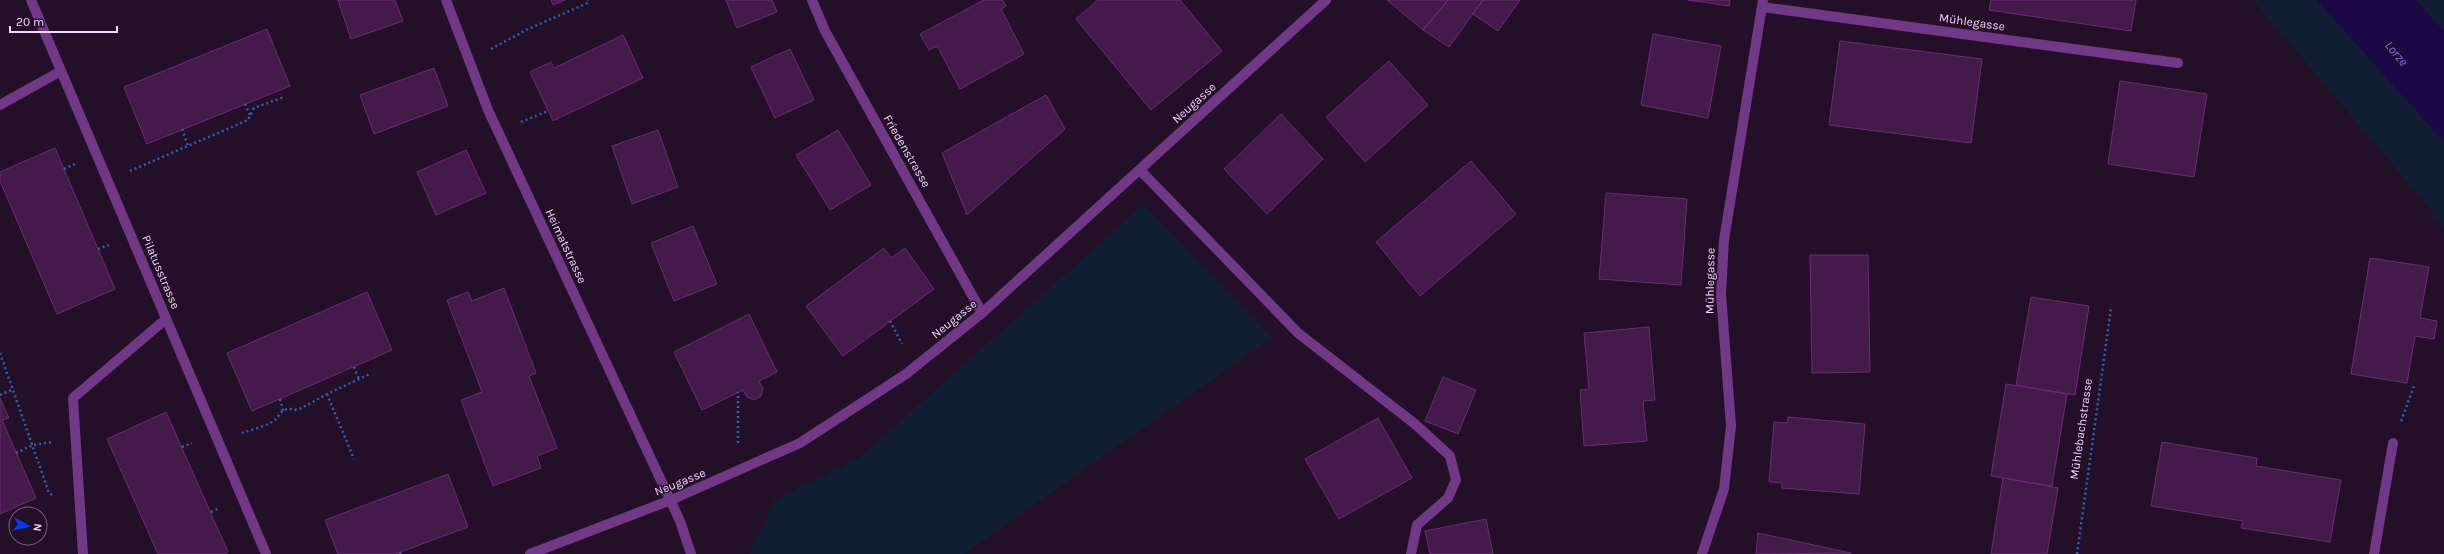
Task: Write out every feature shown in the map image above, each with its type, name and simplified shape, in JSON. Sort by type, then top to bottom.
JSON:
[{"type":"street","name":"Pilatusstrasse","points":[[31,0],[266,554]]},
{"type":"street","name":"Heimatstrasse","points":[[446,0],[498,132],[671,500],[691,554]]},
{"type":"street","name":"Friedenstrasse","points":[[812,0],[825,31],[982,313]]},
{"type":"street","name":"Neugasse","points":[[530,554],[671,500],[800,443],[906,374],[982,313],[1326,0]]},
{"type":"street","name":"Mühlegasse","points":[[1702,554],[1724,489],[1731,426],[1721,294],[1724,240],[1762,3],[2178,63]]},
{"type":"street","points":[[0,105],[61,71]]},
{"type":"street","points":[[1140,170],[1298,333],[1415,424],[1450,456],[1456,480],[1448,498],[1416,525],[1411,554]]},
{"type":"street","points":[[84,554],[74,398],[166,319]]},
{"type":"street","points":[[2374,554],[2393,443]]},
{"type":"path","points":[[469,61],[528,29],[588,3],[588,0]]},
{"type":"path","points":[[108,180],[248,120],[254,108],[284,97]]},
{"type":"path","points":[[245,104],[251,116]]},
{"type":"path","points":[[498,132],[548,111]]},
{"type":"path","points":[[182,129],[188,146]]},
{"type":"path","points":[[64,169],[75,164]]},
{"type":"path","name":"Mühlebachstrasse","points":[[2077,554],[2111,308]]},
{"type":"path","points":[[890,321],[902,344]]},
{"type":"path","points":[[0,353],[14,389],[49,493]]},
{"type":"path","points":[[354,367],[359,379]]},
{"type":"path","points":[[219,442],[273,422],[278,414],[283,411],[290,409],[298,410],[327,394],[370,374]]},
{"type":"path","points":[[2393,443],[2414,386]]},
{"type":"path","points":[[0,395],[14,389]]},
{"type":"path","points":[[738,392],[738,443]]},
{"type":"path","points":[[327,394],[354,459]]},
{"type":"path","points":[[280,399],[283,411]]},
{"type":"path","points":[[16,453],[33,445],[52,442]]},
{"type":"shaded area","points":[[2253,0],[2317,0],[2444,142],[2444,231],[2429,208]]},
{"type":"shaded area","points":[[2416,0],[2444,0],[2444,32]]},
{"type":"shaded area","points":[[1144,204],[1272,338],[964,554],[749,554],[775,500],[860,457]]},
{"type":"water","name":"Lorze","points":[[2317,0],[2416,0],[2444,32],[2444,142]]},
{"type":"building","points":[[338,0],[395,0],[403,21],[351,39]]},
{"type":"building","points":[[551,0],[565,0],[553,5]]},
{"type":"building","points":[[726,0],[772,0],[777,12],[737,28]]},
{"type":"building","points":[[984,0],[1002,0],[1006,6],[1001,9],[1024,54],[960,89],[937,46],[929,50],[920,34]]},
{"type":"building","points":[[1098,0],[1180,0],[1222,51],[1151,110],[1076,19]]},
{"type":"building","points":[[1387,0],[1448,0],[1423,30]]},
{"type":"building","points":[[1448,0],[1483,0],[1449,47],[1423,30]]},
{"type":"building","points":[[1483,0],[1520,0],[1498,31],[1473,14]]},
{"type":"building","points":[[1688,0],[1730,0],[1729,6]]},
{"type":"building","points":[[1991,0],[2136,0],[2131,31],[1989,10]]},
{"type":"building","points":[[267,29],[290,86],[147,144],[124,87]]},
{"type":"building","points":[[1653,34],[1721,46],[1708,118],[1641,105]]},
{"type":"building","points":[[623,35],[643,78],[553,121],[530,72],[551,62],[554,68]]},
{"type":"building","points":[[1840,41],[1982,59],[1971,143],[1829,125]]},
{"type":"building","points":[[790,49],[814,100],[775,118],[751,67]]},
{"type":"building","points":[[1389,61],[1428,105],[1365,162],[1326,117]]},
{"type":"building","points":[[434,68],[448,106],[374,134],[360,95]]},
{"type":"building","points":[[2120,81],[2207,94],[2194,177],[2108,164]]},
{"type":"building","points":[[1046,95],[1065,129],[967,215],[942,153]]},
{"type":"building","points":[[1281,114],[1323,159],[1267,214],[1224,169]]},
{"type":"building","points":[[658,130],[678,187],[632,204],[612,146]]},
{"type":"building","points":[[838,130],[871,185],[830,210],[796,155]]},
{"type":"building","points":[[55,148],[115,289],[57,314],[0,181],[0,172]]},
{"type":"building","points":[[466,150],[486,193],[436,215],[417,172]]},
{"type":"building","points":[[1471,161],[1516,214],[1420,296],[1376,242]]},
{"type":"building","points":[[1606,193],[1687,199],[1681,285],[1599,279]]},
{"type":"building","points":[[693,226],[717,284],[674,301],[651,243]]},
{"type":"building","points":[[884,248],[891,258],[905,248],[934,289],[843,356],[806,306]]},
{"type":"building","points":[[1810,255],[1868,255],[1870,372],[1812,373]]},
{"type":"building","points":[[2370,258],[2429,267],[2420,318],[2437,321],[2434,339],[2415,336],[2407,383],[2351,374]]},
{"type":"building","points":[[504,288],[536,373],[529,376],[557,448],[537,456],[541,468],[493,486],[461,400],[482,392],[447,300],[468,292],[472,301]]},
{"type":"building","points":[[367,292],[392,350],[252,411],[227,353]]},
{"type":"building","points":[[2031,297],[2089,306],[2075,395],[2016,385]]},
{"type":"building","points":[[749,314],[777,372],[759,381],[763,389],[761,396],[754,400],[747,397],[743,390],[702,410],[674,352]]},
{"type":"building","points":[[1649,327],[1655,400],[1643,401],[1647,441],[1584,446],[1580,390],[1589,389],[1584,333]]},
{"type":"building","points":[[1443,377],[1476,390],[1458,434],[1425,421]]},
{"type":"building","points":[[2006,384],[2067,394],[2052,486],[1991,476]]},
{"type":"building","points":[[0,398],[9,418],[2,420],[36,498],[18,506],[8,506],[8,510],[0,514]]},
{"type":"building","points":[[166,412],[228,552],[224,554],[158,554],[107,439]]},
{"type":"building","points":[[1788,417],[1865,424],[1859,494],[1782,488],[1782,483],[1769,482],[1774,422],[1787,423]]},
{"type":"building","points":[[1378,418],[1412,478],[1339,519],[1305,459]]},
{"type":"building","points":[[2162,442],[2257,458],[2256,466],[2341,480],[2330,542],[2241,528],[2243,521],[2151,506]]},
{"type":"building","points":[[448,474],[468,527],[395,554],[338,554],[325,520]]},
{"type":"building","points":[[2003,478],[2058,488],[2047,554],[1991,554]]},
{"type":"building","points":[[1486,519],[1493,554],[1430,554],[1425,531]]},
{"type":"building","points":[[1758,533],[1851,553],[1756,554]]}]
